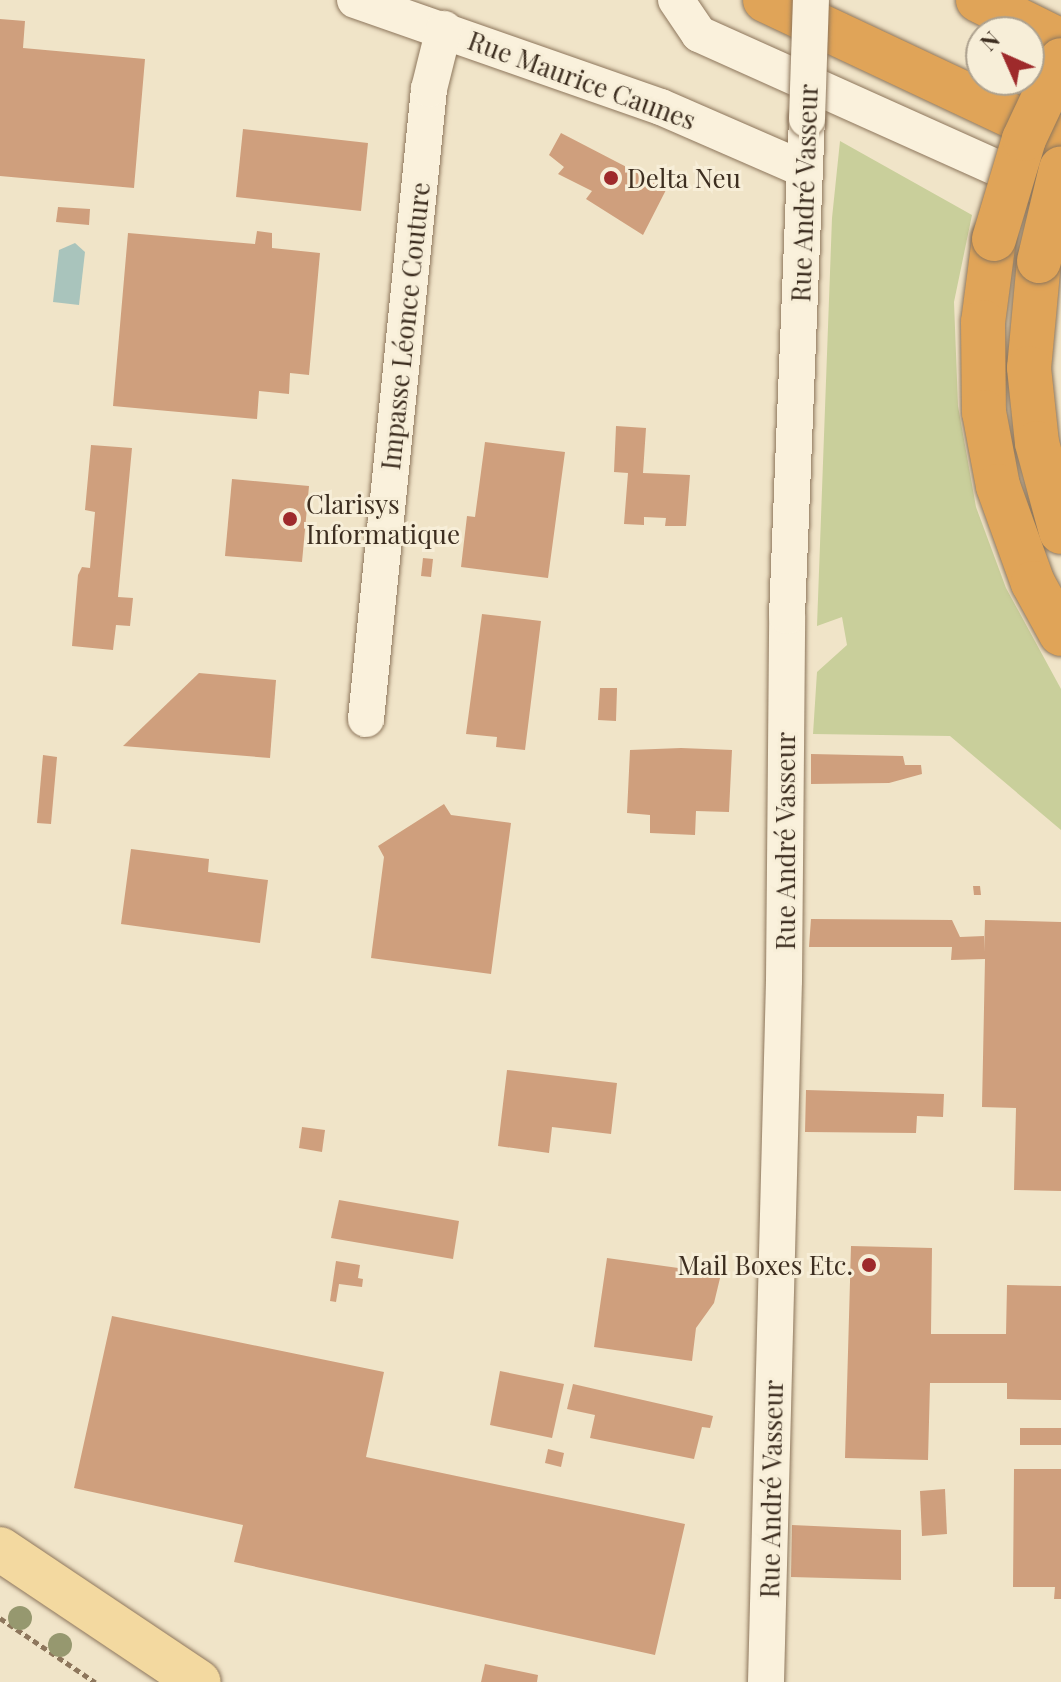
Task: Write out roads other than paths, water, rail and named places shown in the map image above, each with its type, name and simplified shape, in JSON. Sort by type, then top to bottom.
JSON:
[{"type":"highway","points":[[765,0],[1061,139]]},
{"type":"highway","points":[[978,0],[1061,41]]},
{"type":"highway","points":[[1061,60],[1024,139],[994,239],[983,322],[984,412],[998,486],[1033,583],[1061,634]]},
{"type":"highway","points":[[1061,169],[1039,261],[1029,368],[1037,443],[1061,532]]},
{"type":"main road","points":[[0,1549],[199,1682]]},
{"type":"main road","points":[[0,1585],[145,1682]]},
{"type":"street","name":"Rue Maurice Caunes","points":[[355,0],[661,107],[805,170]]},
{"type":"street","points":[[676,0],[699,34],[1061,197]]},
{"type":"street","name":"Rue André Vasseur","points":[[766,1682],[784,980],[787,616],[811,0]]},
{"type":"street","name":"Impasse Léonce Couture","points":[[366,719],[429,89],[444,29]]},
{"type":"water","points":[[75,243],[85,252],[79,305],[53,302],[59,250]]},
{"type":"place","name":"Delta Neu","points":[[611,178]]},
{"type":"place","name":"Clarisys Informatique","points":[[290,519]]},
{"type":"place","name":"Mail Boxes Etc.","points":[[869,1265]]}]
